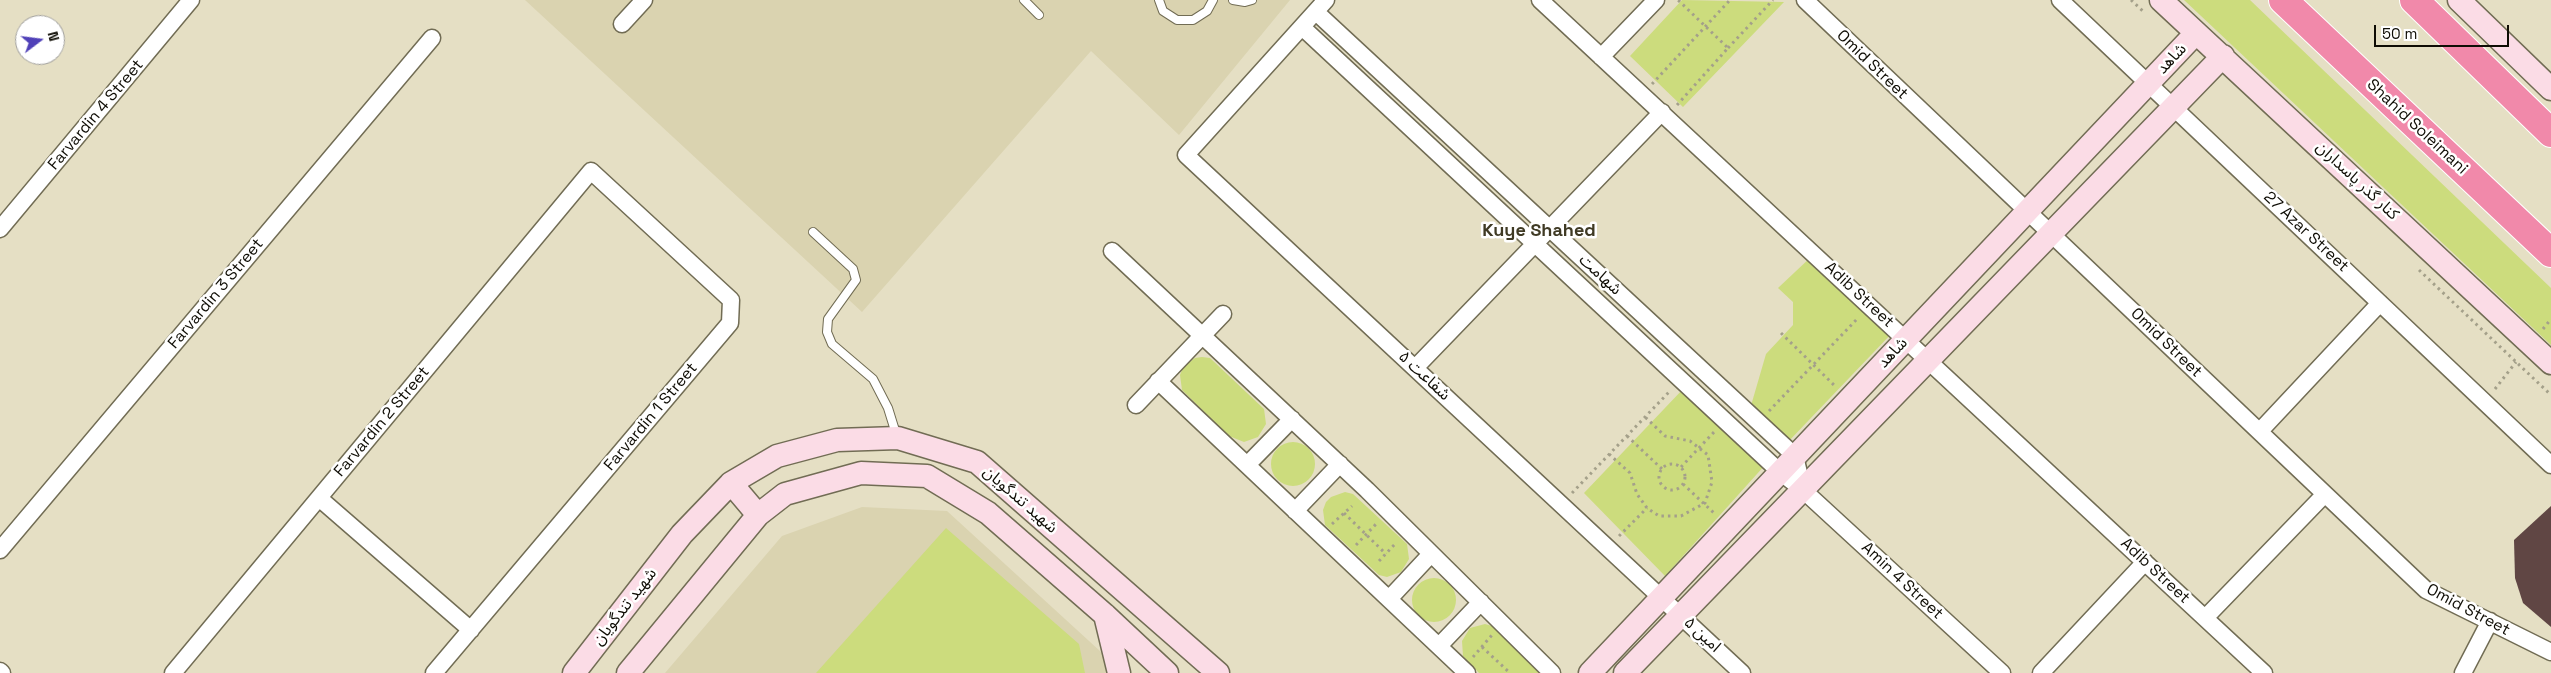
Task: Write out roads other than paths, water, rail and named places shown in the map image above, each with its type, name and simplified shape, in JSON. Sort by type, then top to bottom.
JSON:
[{"type":"highway","name":"Shahid Soleimani","points":[[2283,0],[2551,253]]},
{"type":"highway","points":[[2418,3],[2551,133]]},
{"type":"main road","name":"کنار گذر پاسداران","points":[[2161,0],[2551,363]]},
{"type":"main road","points":[[2459,0],[2551,89]]},
{"type":"main road","name":"شاهد","points":[[1590,673],[2196,33]]},
{"type":"main road","name":"شاهد","points":[[1625,673],[2223,56]]},
{"type":"main road","name":"شهید تندگویان","points":[[574,673],[682,534],[732,483],[777,456],[837,440],[898,438],[977,462],[1218,673]]},
{"type":"main road","name":"شهید تندگویان","points":[[628,673],[758,516],[785,494],[861,473],[927,476],[988,513],[1105,615],[1167,673]]},
{"type":"main road","points":[[732,483],[758,516]]},
{"type":"main road","points":[[988,513],[1006,488]]},
{"type":"main road","points":[[1105,615],[1119,673]]},
{"type":"street","name":"Farvardin 4 Street","points":[[0,229],[191,0]]},
{"type":"street","points":[[622,24],[644,0]]},
{"type":"street","name":"Adib Street","points":[[1540,0],[1907,338],[1928,361],[2264,673]]},
{"type":"street","points":[[1602,57],[1656,0]]},
{"type":"street","name":"Omid Street","points":[[1804,0],[2426,590],[2551,652]]},
{"type":"street","name":"27 Azar Street","points":[[2060,0],[2551,464]]},
{"type":"street","points":[[1302,27],[1321,6]]},
{"type":"street","name":"شهامت","points":[[1321,6],[1550,228],[1759,422],[1787,464]]},
{"type":"street","name":"شهامت","points":[[1302,27],[1681,380],[1787,464]]},
{"type":"street","name":"شفاعت ۵","points":[[1302,27],[1186,155],[1662,597]]},
{"type":"street","name":"Farvardin 3 Street","points":[[0,550],[432,38]]},
{"type":"street","points":[[1415,368],[1550,228],[1664,114]]},
{"type":"street","name":"Farvardin 2 Street","points":[[173,673],[591,171]]},
{"type":"street","name":"Farvardin 1 Street","points":[[434,673],[730,323],[731,300],[591,171]]},
{"type":"street","points":[[1112,251],[1340,464],[1552,673]]},
{"type":"street","points":[[2260,431],[2380,303]]},
{"type":"street","points":[[1136,405],[1223,314]]},
{"type":"street","points":[[1158,381],[1465,671]]},
{"type":"street","points":[[1247,465],[1292,419]]},
{"type":"street","points":[[1296,511],[1340,464]]},
{"type":"street","points":[[1787,464],[1803,490]]},
{"type":"street","name":"Amin 4 Street","points":[[1803,490],[2002,673]]},
{"type":"street","points":[[2205,618],[2325,494]]},
{"type":"street","points":[[319,498],[471,630]]},
{"type":"street","points":[[1389,599],[1432,554]]},
{"type":"street","points":[[2040,673],[2145,562]]},
{"type":"street","name":"امین ۵","points":[[1662,597],[1742,673]]},
{"type":"street","points":[[1439,646],[1481,602]]},
{"type":"street","points":[[2463,673],[2490,622]]},
{"type":"lane","points":[[1024,0],[1039,15]]},
{"type":"lane","points":[[1159,0],[1163,11],[1177,20],[1193,20],[1207,11],[1212,0]]},
{"type":"lane","points":[[1233,0],[1245,2],[1252,0]]},
{"type":"lane","points":[[813,232],[853,268],[856,280],[828,319],[827,332],[832,344],[873,379],[888,408],[898,438]]},
{"type":"district","name":"Kuye Shahed","points":[[1539,231]]}]
